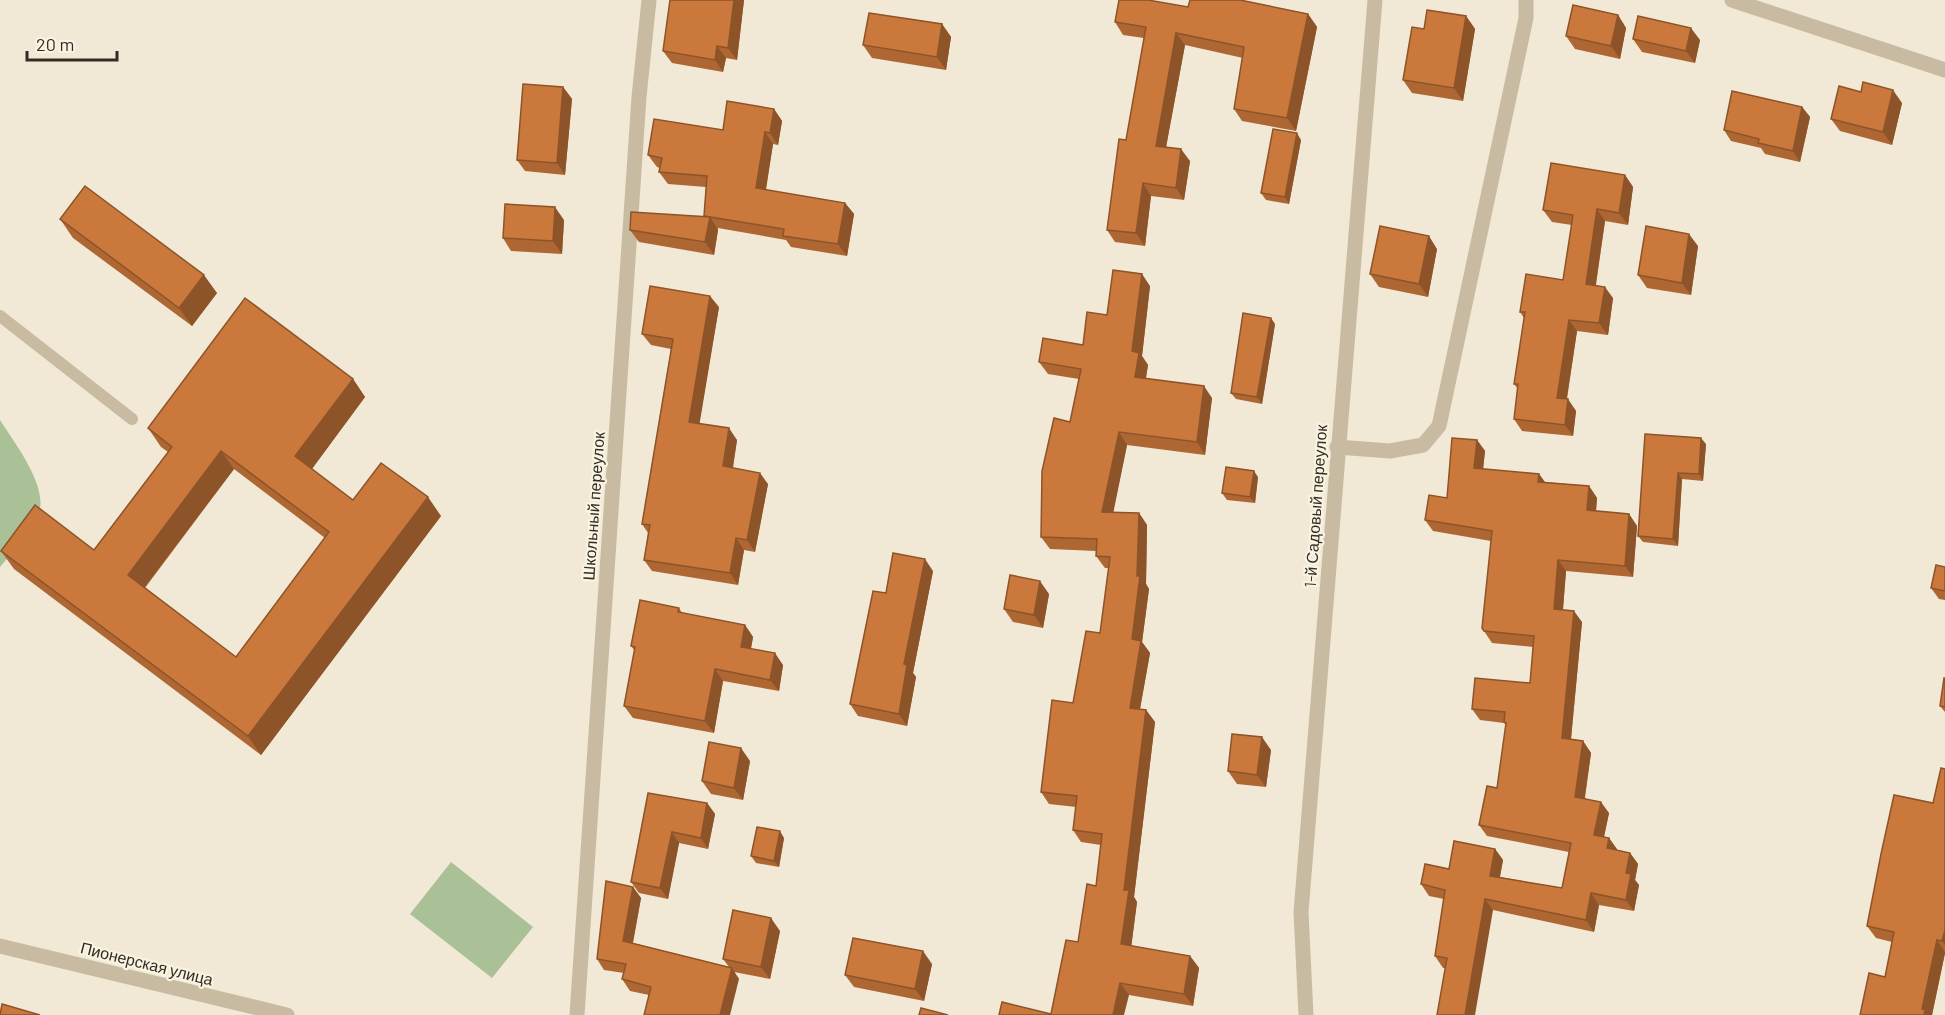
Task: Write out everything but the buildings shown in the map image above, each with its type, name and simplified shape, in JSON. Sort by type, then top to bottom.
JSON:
[{"type":"street","name":"Школьный переулок","points":[[577,1015],[639,96],[648,0]]},
{"type":"street","name":"1-й Садовый переулок","points":[[1306,1015],[1301,912],[1375,0]]},
{"type":"street","points":[[1337,447],[1390,451],[1423,445],[1439,426],[1526,18],[1527,0]]},
{"type":"street","points":[[1732,0],[1945,70]]},
{"type":"street","name":"Пионерская улица","points":[[0,946],[286,1015]]},
{"type":"lane","points":[[0,316],[132,419]]},
{"type":"green space","points":[[0,420],[33,475],[38,487],[40,509],[34,525],[0,567]]},
{"type":"green space","points":[[451,862],[533,927],[492,978],[410,914]]}]
